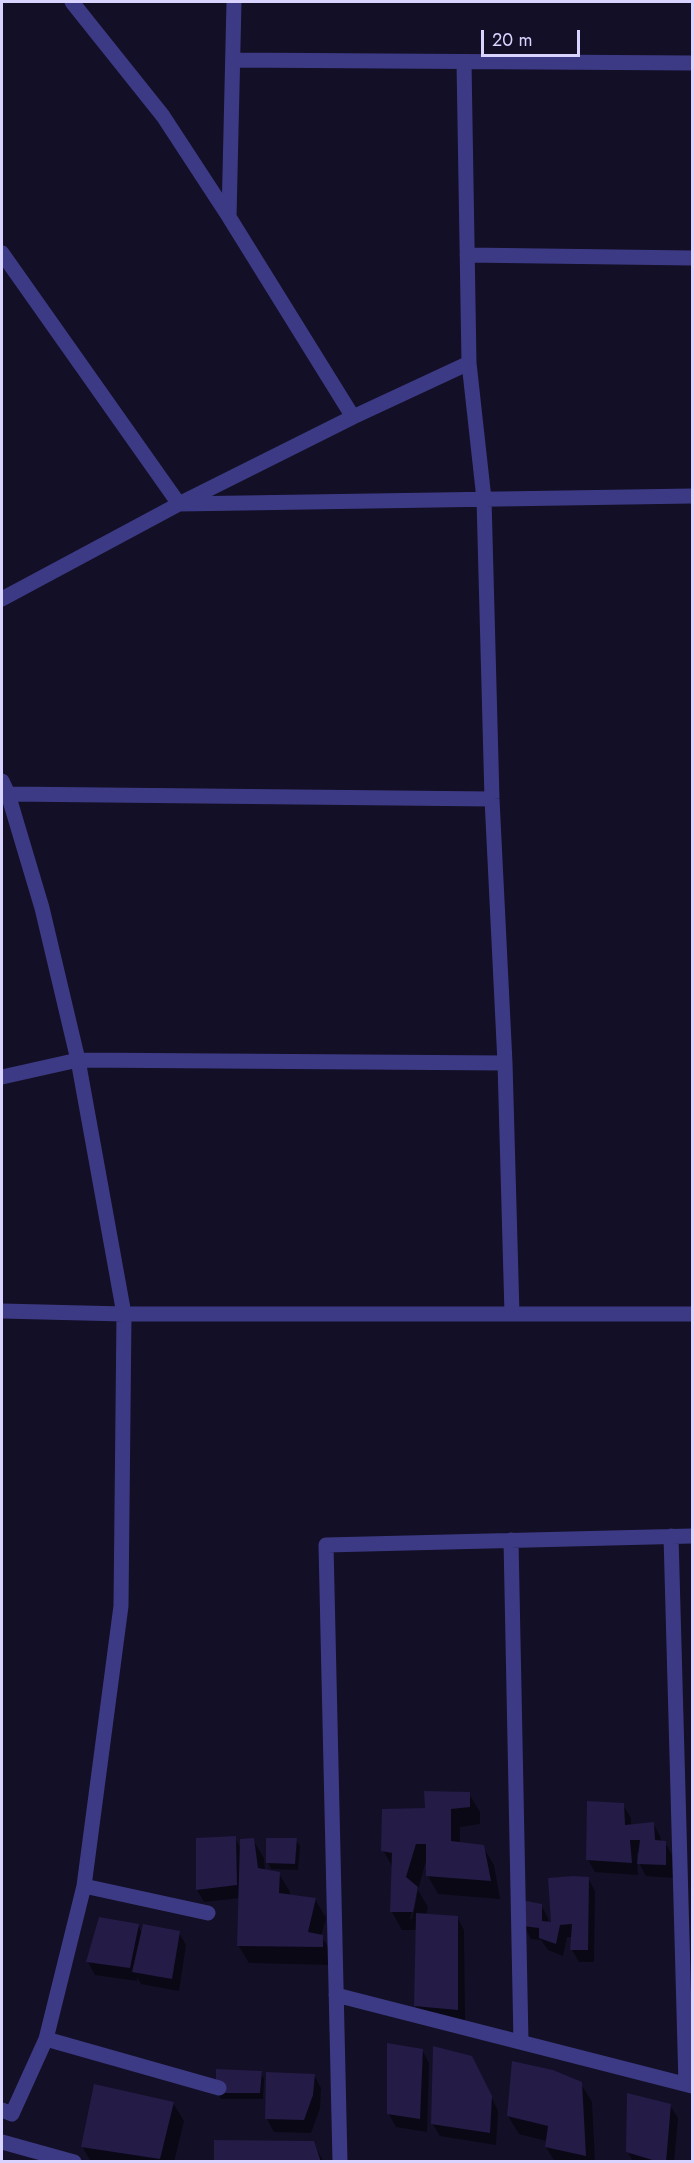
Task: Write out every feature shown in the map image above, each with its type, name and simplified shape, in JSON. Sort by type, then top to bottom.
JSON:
[{"type":"street","points":[[72,2],[163,116],[229,217],[353,417]]},
{"type":"street","points":[[229,217],[234,2]]},
{"type":"street","points":[[233,60],[693,63]]},
{"type":"street","points":[[464,62],[470,363],[484,500],[492,799],[505,1063],[512,1314]]},
{"type":"street","points":[[2,253],[178,504]]},
{"type":"street","points":[[467,255],[693,258]]},
{"type":"street","points":[[2,599],[178,504],[353,417],[470,363]]},
{"type":"street","points":[[178,504],[693,496]]},
{"type":"street","points":[[2,2110],[12,2114],[46,2039],[84,1886],[121,1606],[124,1314],[78,1060],[42,908],[5,788],[492,799]]},
{"type":"street","points":[[2,1077],[78,1060],[505,1063]]},
{"type":"street","points":[[2,1311],[124,1314],[693,1314]]},
{"type":"street","points":[[336,1995],[689,2085],[671,1536]]},
{"type":"street","points":[[340,2162],[326,1545],[693,1536]]},
{"type":"street","points":[[511,1540],[520,2042]]},
{"type":"street","points":[[84,1886],[208,1913]]},
{"type":"street","points":[[46,2039],[219,2088]]},
{"type":"street","points":[[2,2142],[74,2162]]},
{"type":"building","points":[[424,1791],[470,1792],[470,1807],[451,1809],[451,1841],[484,1845],[491,1881],[426,1876],[426,1844],[416,1844],[406,1877],[418,1887],[413,1912],[390,1912],[392,1853],[381,1851],[382,1809],[425,1808]]},
{"type":"building","points":[[587,1801],[624,1803],[625,1825],[654,1822],[655,1840],[666,1841],[666,1865],[637,1864],[640,1840],[630,1840],[632,1863],[586,1860]]},
{"type":"building","points":[[236,1836],[237,1885],[196,1890],[196,1838]]},
{"type":"building","points":[[254,1838],[258,1868],[280,1872],[279,1893],[316,1898],[308,1932],[323,1935],[323,1947],[237,1946],[240,1839]]},
{"type":"building","points":[[266,1838],[297,1838],[295,1864],[266,1863]]},
{"type":"building","points":[[589,1877],[588,1950],[570,1950],[572,1924],[560,1925],[556,1944],[539,1938],[539,1928],[522,1926],[521,1900],[542,1904],[542,1921],[551,1922],[548,1878]]},
{"type":"building","points":[[416,1913],[458,1916],[458,2010],[414,2006]]},
{"type":"building","points":[[99,1917],[139,1924],[130,1968],[86,1962]]},
{"type":"building","points":[[143,1924],[180,1931],[172,1979],[132,1972]]},
{"type":"building","points":[[387,2043],[423,2049],[420,2119],[387,2114]]},
{"type":"building","points":[[433,2046],[472,2056],[492,2096],[490,2133],[431,2124]]},
{"type":"building","points":[[512,2061],[553,2070],[582,2082],[586,2156],[545,2147],[548,2126],[507,2116]]},
{"type":"building","points":[[216,2069],[262,2071],[260,2093],[216,2093]]},
{"type":"building","points":[[266,2072],[315,2074],[313,2095],[304,2120],[265,2119]]},
{"type":"building","points":[[94,2084],[174,2102],[160,2159],[81,2147]]},
{"type":"building","points":[[627,2093],[671,2104],[666,2162],[626,2152]]},
{"type":"building","points":[[214,2140],[314,2141],[321,2162],[214,2162]]}]
